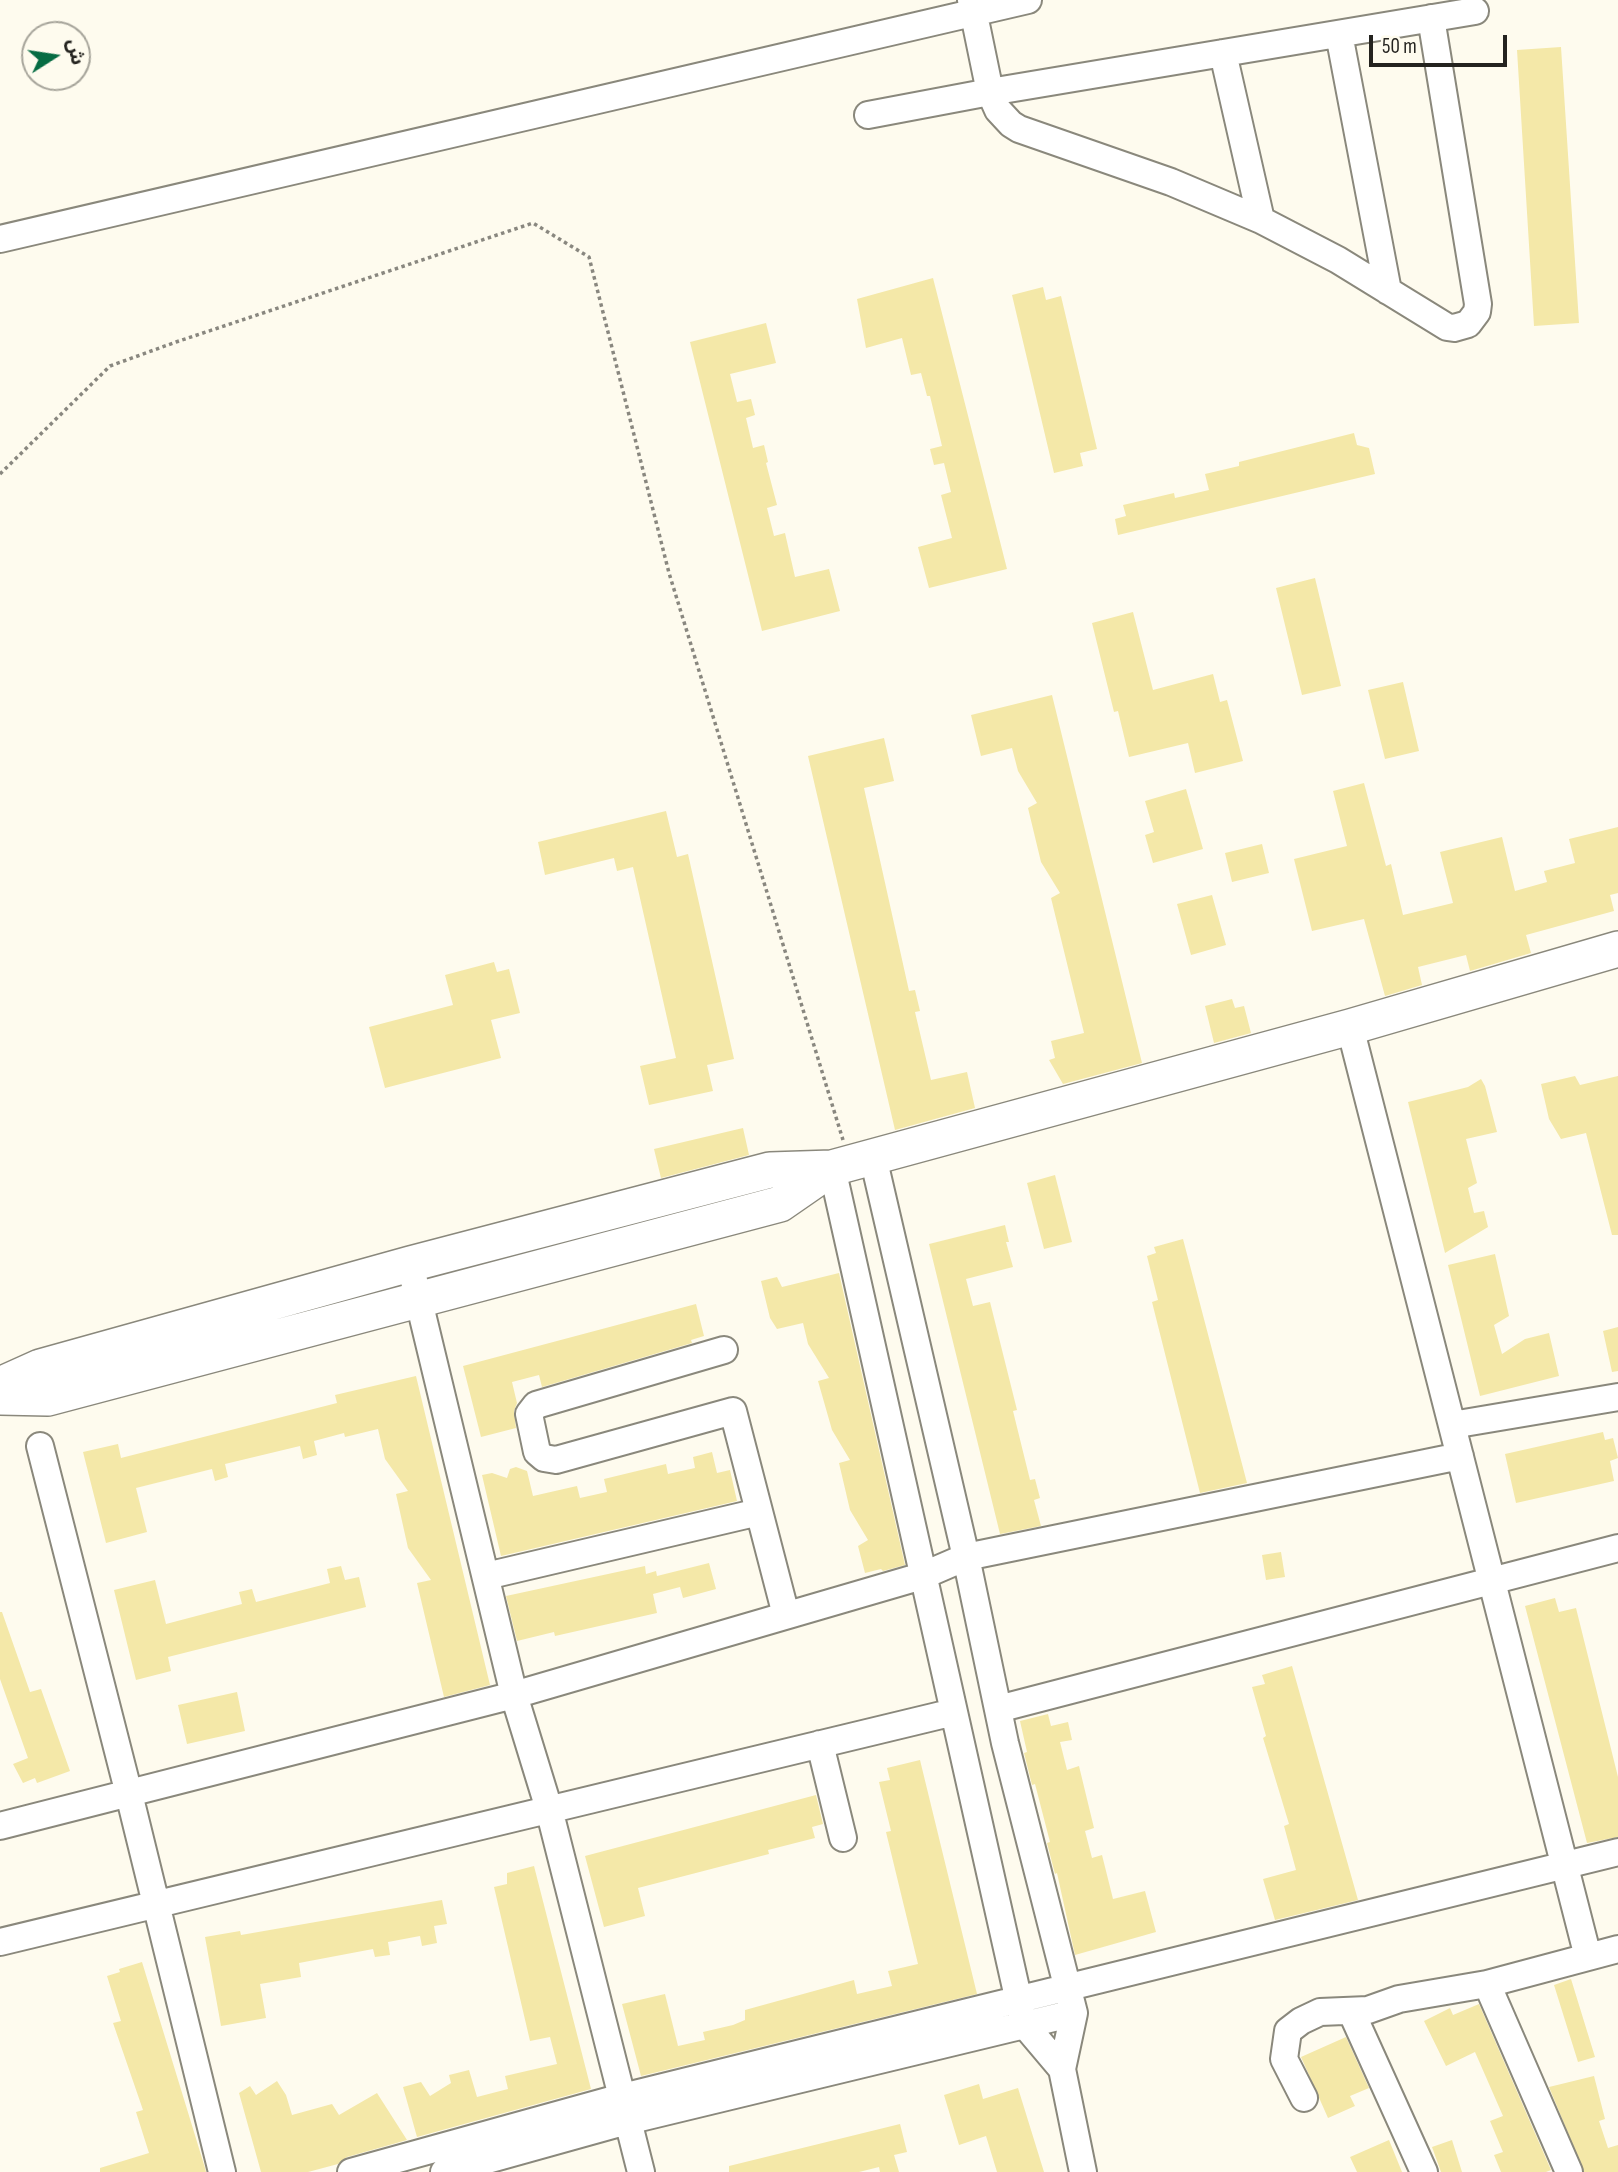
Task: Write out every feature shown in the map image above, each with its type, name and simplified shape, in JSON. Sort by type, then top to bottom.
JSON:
[{"type":"main road","points":[[0,1385],[40,1367],[410,1264],[770,1171],[851,1162],[1350,1027],[1618,948]]},
{"type":"main road","points":[[0,1397],[48,1398],[780,1204],[851,1162]]},
{"type":"street","points":[[0,239],[972,7],[1028,0]]},
{"type":"street","points":[[972,7],[990,92],[1004,117],[1019,129],[1171,182],[1261,220],[1338,260],[1447,327],[1462,327],[1468,324],[1477,312],[1478,296],[1431,18]]},
{"type":"street","points":[[868,116],[990,92],[1475,11]]},
{"type":"street","points":[[1339,34],[1388,291]]},
{"type":"street","points":[[1223,53],[1261,220]]},
{"type":"street","points":[[1350,1027],[1588,1957]]},
{"type":"street","points":[[851,1162],[966,1557],[1005,1744],[1070,2000],[1062,2069],[1083,2172]]},
{"type":"street","points":[[851,1162],[922,1576],[1022,2011],[1062,2069]]},
{"type":"street","points":[[410,1264],[514,1695],[549,1809],[640,2172]]},
{"type":"street","points":[[724,1350],[536,1405],[529,1414],[537,1452],[544,1458],[556,1460],[733,1411],[786,1615]]},
{"type":"street","points":[[1452,1425],[1618,1397]]},
{"type":"street","points":[[40,1446],[130,1794],[222,2172]]},
{"type":"street","points":[[0,1826],[514,1695],[922,1576],[966,1557],[1460,1456]]},
{"type":"street","points":[[486,1576],[759,1512]]},
{"type":"street","points":[[998,1709],[1618,1548]]},
{"type":"street","points":[[0,1942],[954,1712]]},
{"type":"street","points":[[820,1744],[843,1838]]},
{"type":"street","points":[[964,1753],[1005,1744]]},
{"type":"street","points":[[351,2172],[624,2109],[1070,2000],[1618,1852]]},
{"type":"street","points":[[1304,2098],[1284,2059],[1288,2031],[1301,2021],[1320,2012],[1368,2010],[1399,1999],[1487,1984],[1618,1949]]},
{"type":"street","points":[[1487,1984],[1569,2172]]},
{"type":"street","points":[[1351,2011],[1424,2172]]},
{"type":"street","points":[[444,2172],[624,2109]]},
{"type":"path","points":[[0,474],[110,366],[533,223],[589,257],[669,573],[851,1162]]},
{"type":"building","points":[[1561,47],[1579,323],[1534,326],[1517,50]]},
{"type":"building","points":[[933,278],[1007,569],[929,588],[918,547],[952,538],[941,495],[951,492],[944,463],[934,465],[930,449],[942,446],[930,396],[927,396],[921,373],[911,375],[902,338],[866,348],[857,299]]},
{"type":"building","points":[[1043,287],[1046,300],[1061,296],[1097,449],[1080,453],[1083,466],[1054,473],[1012,295]]},
{"type":"building","points":[[766,323],[776,363],[730,374],[737,402],[751,399],[755,415],[746,418],[753,448],[764,445],[777,505],[767,508],[774,536],[785,533],[795,577],[829,569],[840,611],[762,631],[690,342]]},
{"type":"building","points":[[1354,433],[1357,445],[1369,448],[1375,474],[1118,535],[1115,519],[1126,516],[1123,505],[1174,493],[1175,498],[1209,490],[1205,474],[1239,466],[1239,462]]},
{"type":"building","points":[[1315,578],[1341,686],[1302,695],[1276,588]]},
{"type":"building","points":[[1133,612],[1153,690],[1213,674],[1220,702],[1227,700],[1243,761],[1195,773],[1188,743],[1129,757],[1118,711],[1114,712],[1092,623]]},
{"type":"building","points":[[1403,682],[1419,751],[1385,759],[1368,690]]},
{"type":"building","points":[[1052,695],[1142,1063],[1063,1084],[1049,1060],[1055,1058],[1051,1041],[1084,1033],[1051,898],[1060,893],[1041,862],[1028,808],[1037,803],[1018,771],[1012,748],[981,756],[971,715]]},
{"type":"building","points":[[884,738],[894,781],[864,788],[909,991],[915,990],[920,1011],[915,1012],[931,1080],[967,1072],[975,1108],[895,1130],[808,756]]},
{"type":"building","points":[[1364,783],[1386,866],[1391,864],[1403,915],[1453,903],[1440,852],[1502,837],[1515,891],[1547,882],[1544,871],[1575,863],[1569,839],[1618,827],[1618,893],[1610,895],[1614,911],[1526,935],[1531,953],[1470,971],[1466,955],[1418,967],[1422,985],[1385,996],[1364,919],[1312,931],[1294,859],[1347,846],[1333,791]]},
{"type":"building","points":[[1186,789],[1203,849],[1153,863],[1145,835],[1154,832],[1145,801]]},
{"type":"building","points":[[666,811],[677,857],[688,854],[734,1059],[707,1065],[713,1091],[649,1105],[640,1066],[676,1058],[633,867],[617,871],[614,858],[545,875],[538,842]]},
{"type":"building","points":[[1262,844],[1269,873],[1232,882],[1225,853]]},
{"type":"building","points":[[1212,895],[1226,945],[1191,955],[1177,904]]},
{"type":"building","points":[[494,962],[497,972],[509,969],[520,1013],[491,1020],[501,1058],[385,1088],[369,1027],[453,1005],[445,975]]},
{"type":"building","points":[[1232,999],[1235,1008],[1244,1006],[1251,1033],[1214,1043],[1205,1006]]},
{"type":"building","points":[[1575,1076],[1580,1085],[1618,1076],[1618,1235],[1612,1235],[1586,1133],[1561,1139],[1549,1119],[1541,1084]]},
{"type":"building","points":[[1481,1079],[1497,1132],[1466,1139],[1477,1183],[1468,1188],[1474,1213],[1484,1211],[1488,1227],[1445,1253],[1408,1102],[1468,1087]]},
{"type":"building","points":[[743,1128],[749,1155],[661,1178],[654,1149]]},
{"type":"building","points":[[1055,1175],[1072,1242],[1044,1249],[1027,1183]]},
{"type":"building","points":[[1005,1225],[1009,1242],[1006,1242],[1013,1267],[966,1279],[973,1306],[990,1302],[1017,1410],[1013,1411],[1030,1480],[1035,1479],[1040,1498],[1034,1500],[1041,1526],[1000,1534],[929,1244]]},
{"type":"building","points":[[1183,1239],[1247,1483],[1200,1493],[1152,1302],[1158,1300],[1147,1256],[1156,1253],[1154,1247]]},
{"type":"building","points":[[1495,1254],[1509,1316],[1494,1325],[1502,1354],[1525,1339],[1549,1333],[1559,1376],[1480,1396],[1448,1265]]},
{"type":"building","points":[[839,1273],[905,1565],[883,1571],[881,1569],[865,1573],[858,1546],[868,1540],[850,1510],[839,1463],[850,1460],[832,1430],[818,1381],[829,1378],[808,1344],[803,1323],[777,1329],[770,1318],[761,1281],[777,1277],[782,1287]]},
{"type":"building","points":[[696,1304],[704,1336],[691,1340],[692,1343],[542,1387],[539,1375],[512,1382],[517,1403],[514,1411],[516,1428],[481,1437],[463,1366]]},
{"type":"building","points":[[1618,1327],[1618,1371],[1612,1372],[1603,1331]]},
{"type":"building","points":[[416,1376],[490,1685],[444,1697],[417,1583],[431,1580],[408,1548],[396,1494],[408,1491],[385,1459],[378,1429],[345,1437],[344,1433],[314,1441],[317,1455],[303,1459],[300,1446],[225,1464],[228,1477],[215,1481],[212,1469],[136,1488],[147,1532],[106,1543],[83,1452],[118,1444],[121,1458],[337,1403],[335,1395]]},
{"type":"building","points":[[1603,1432],[1605,1440],[1613,1438],[1618,1458],[1610,1461],[1614,1481],[1516,1503],[1505,1454]]},
{"type":"building","points":[[712,1452],[717,1473],[730,1470],[737,1501],[501,1556],[482,1475],[492,1473],[507,1478],[510,1469],[516,1467],[527,1471],[533,1496],[577,1486],[580,1498],[607,1492],[604,1479],[666,1464],[668,1474],[695,1468],[693,1457]]},
{"type":"building","points":[[1281,1552],[1285,1577],[1266,1580],[1262,1555]]},
{"type":"building","points":[[709,1563],[716,1589],[683,1598],[680,1587],[653,1594],[657,1613],[555,1636],[554,1632],[517,1641],[506,1596],[645,1566],[646,1574],[656,1571],[657,1576]]},
{"type":"building","points":[[341,1566],[345,1580],[359,1577],[366,1607],[168,1657],[171,1671],[136,1680],[114,1590],[155,1580],[166,1624],[242,1604],[239,1592],[252,1589],[256,1602],[330,1583],[327,1569]]},
{"type":"building","points":[[1555,1598],[1559,1612],[1576,1608],[1618,1777],[1618,1837],[1587,1843],[1525,1606]]},
{"type":"building","points":[[0,1612],[30,1692],[41,1689],[70,1771],[37,1783],[35,1778],[23,1783],[13,1764],[28,1758],[0,1679]]},
{"type":"building","points":[[1292,1666],[1358,1900],[1275,1920],[1263,1879],[1296,1870],[1284,1826],[1289,1824],[1263,1738],[1266,1736],[1252,1687],[1265,1684],[1262,1675]]},
{"type":"building","points":[[237,1692],[245,1731],[187,1744],[178,1705]]},
{"type":"building","points":[[1048,1714],[1051,1726],[1068,1722],[1072,1740],[1060,1742],[1067,1770],[1079,1766],[1094,1828],[1085,1831],[1092,1858],[1102,1855],[1113,1899],[1145,1891],[1156,1932],[1075,1955],[1057,1873],[1055,1874],[1047,1843],[1050,1842],[1024,1753],[1027,1752],[1020,1721]]},
{"type":"building","points":[[920,1760],[977,1994],[641,2076],[622,2004],[665,1994],[678,2046],[705,2040],[703,2032],[745,2020],[745,2010],[854,1980],[857,1994],[892,1986],[888,1971],[918,1964],[886,1832],[891,1831],[879,1782],[890,1780],[887,1768]]},
{"type":"building","points":[[816,1795],[823,1824],[812,1827],[815,1838],[768,1850],[769,1854],[638,1888],[645,1916],[604,1927],[585,1856]]},
{"type":"building","points":[[534,1866],[591,2089],[417,2137],[403,2087],[421,2082],[430,2096],[451,2083],[449,2075],[469,2070],[477,2097],[508,2089],[505,2076],[557,2064],[550,2037],[530,2041],[494,1887],[507,1884],[507,1873]]},
{"type":"building","points":[[442,1900],[447,1924],[434,1926],[437,1943],[422,1946],[420,1936],[388,1942],[390,1955],[375,1957],[373,1949],[299,1963],[301,1977],[260,1984],[266,2018],[221,2026],[205,1937],[240,1931],[241,1935]]},
{"type":"building","points":[[142,1962],[206,2172],[100,2172],[100,2168],[149,2153],[136,2112],[143,2110],[113,2023],[121,2021],[107,1976]]},
{"type":"building","points":[[1571,1979],[1595,2057],[1578,2062],[1554,1985]]},
{"type":"building","points":[[1479,2004],[1551,2170],[1501,2172],[1494,2155],[1503,2152],[1490,2121],[1503,2116],[1475,2052],[1446,2066],[1424,2021],[1450,2008],[1453,2015]]},
{"type":"building","points":[[1346,2037],[1369,2088],[1350,2096],[1355,2106],[1328,2118],[1301,2057]]},
{"type":"building","points":[[1594,2076],[1605,2119],[1599,2121],[1608,2148],[1618,2145],[1618,2172],[1584,2172],[1549,2087]]},
{"type":"building","points":[[277,2081],[286,2095],[292,2115],[332,2104],[339,2115],[377,2093],[407,2140],[347,2157],[338,2164],[308,2172],[261,2172],[239,2093],[250,2086],[256,2095]]},
{"type":"building","points":[[979,2084],[983,2099],[1018,2088],[1044,2172],[997,2172],[986,2136],[959,2145],[944,2095]]},
{"type":"building","points":[[900,2124],[907,2152],[894,2155],[899,2172],[880,2172],[879,2167],[859,2172],[729,2172],[729,2166]]},
{"type":"building","points":[[1389,2140],[1402,2172],[1357,2172],[1350,2157]]},
{"type":"building","points":[[1452,2140],[1462,2172],[1441,2172],[1432,2147]]}]
